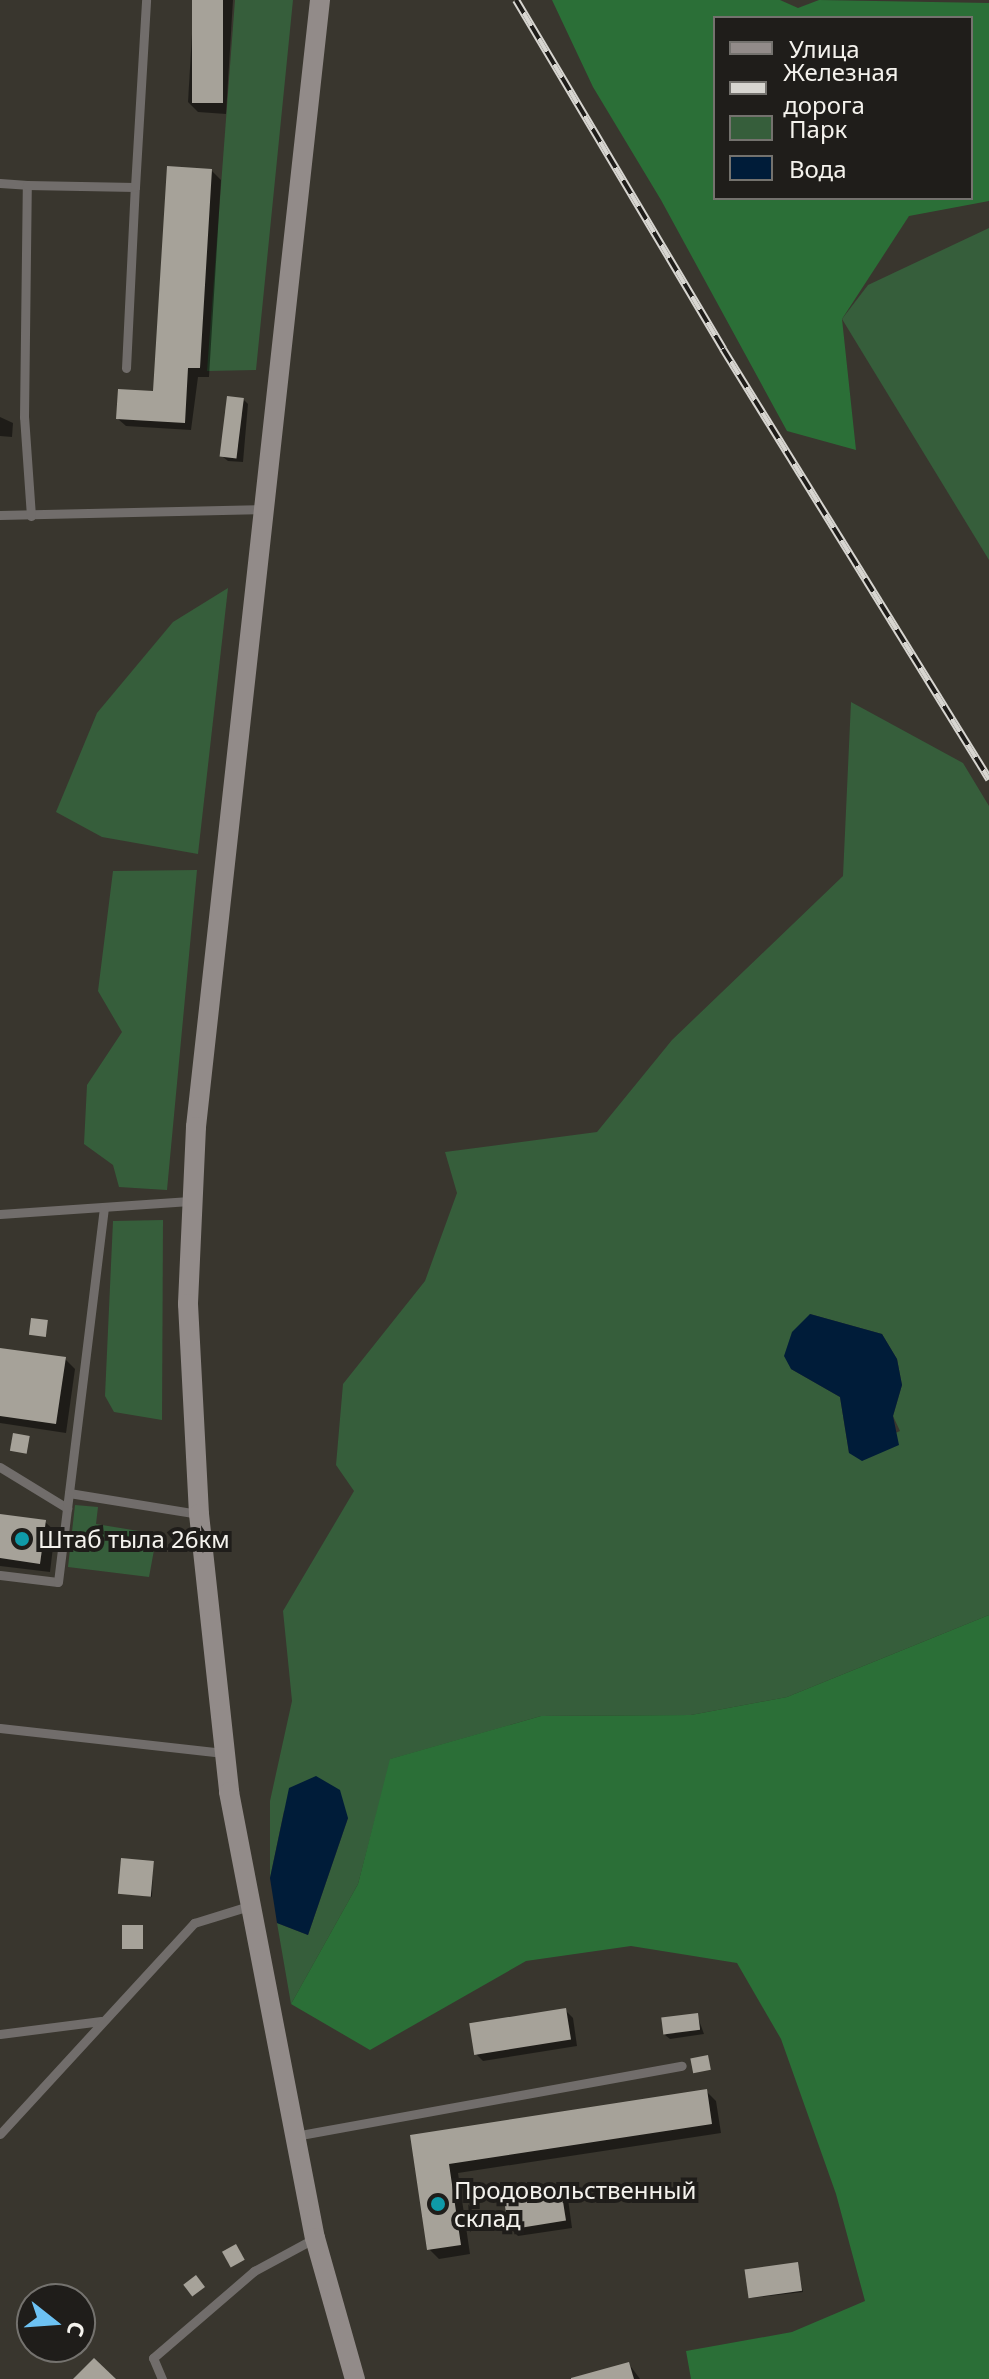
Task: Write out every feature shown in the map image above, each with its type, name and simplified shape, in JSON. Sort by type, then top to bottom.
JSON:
[{"type":"street","points":[[320,0],[190,1201],[188,1363],[199,1514],[224,1753],[249,1906],[315,2238],[355,2379]]},
{"type":"lane","points":[[126,368],[146,0]]},
{"type":"lane","points":[[0,183],[135,187]]},
{"type":"lane","points":[[27,185],[24,417],[31,516]]},
{"type":"lane","points":[[0,515],[265,509]]},
{"type":"lane","points":[[0,1214],[190,1201]]},
{"type":"lane","points":[[0,1575],[58,1582],[104,1208]]},
{"type":"lane","points":[[0,1467],[67,1508]]},
{"type":"lane","points":[[69,1493],[199,1514]]},
{"type":"lane","points":[[0,1728],[224,1753]]},
{"type":"lane","points":[[0,2134],[194,1923],[249,1906]]},
{"type":"lane","points":[[0,2034],[101,2021]]},
{"type":"lane","points":[[295,2136],[682,2066]]},
{"type":"lane","points":[[162,2379],[153,2358],[254,2271],[315,2238]]},
{"type":"green space","points":[[235,0],[293,0],[256,370],[207,371]]},
{"type":"green space","points":[[552,0],[780,0],[798,8],[819,0],[989,3],[989,201],[909,216],[842,319],[856,450],[787,431],[661,200],[593,87]]},
{"type":"green space","points":[[989,228],[989,560],[842,319],[868,285]]},
{"type":"green space","points":[[228,588],[198,854],[102,837],[56,812],[97,713],[173,622]]},
{"type":"green space","points":[[851,702],[963,763],[989,806],[989,1615],[787,1697],[691,1715],[541,1716],[391,1759],[358,1884],[291,2004],[277,1923],[308,1935],[348,1818],[284,1811],[270,1878],[270,1801],[292,1701],[283,1611],[354,1491],[336,1465],[343,1384],[425,1281],[457,1193],[445,1152],[597,1132],[672,1040],[843,876]],"holes":[[[810,1314],[882,1334],[897,1359],[902,1385],[893,1416],[900,1431],[849,1453],[840,1397],[791,1369]]]},
{"type":"green space","points":[[197,870],[167,1190],[119,1187],[113,1165],[84,1144],[87,1085],[122,1032],[98,991],[113,871]]},
{"type":"green space","points":[[163,1220],[162,1420],[114,1412],[105,1396],[113,1221]]},
{"type":"green space","points":[[75,1505],[98,1507],[96,1524],[157,1534],[149,1577],[68,1567]]},
{"type":"green space","points":[[989,1615],[989,2379],[691,2379],[686,2351],[792,2332],[865,2301],[836,2194],[781,2039],[737,1963],[631,1946],[526,1961],[370,2050],[291,2004],[358,1884],[390,1759],[541,1716],[691,1715],[787,1697]]},
{"type":"water","points":[[810,1314],[882,1334],[897,1359],[902,1385],[893,1416],[899,1445],[862,1461],[849,1453],[840,1397],[791,1369],[784,1356],[792,1332]]},
{"type":"water","points":[[316,1776],[340,1790],[348,1818],[308,1935],[277,1923],[270,1878],[289,1788]]},
{"type":"building","points":[[192,0],[223,0],[223,103],[192,103]]},
{"type":"building","points":[[167,166],[212,169],[200,368],[188,368],[185,423],[116,419],[118,389],[153,391]]},
{"type":"building","points":[[227,396],[244,398],[236,459],[220,457]]},
{"type":"building","points":[[31,1318],[48,1320],[46,1337],[29,1335]]},
{"type":"building","points":[[0,1348],[66,1357],[56,1424],[0,1416]]},
{"type":"building","points":[[13,1433],[30,1436],[27,1454],[10,1451]]},
{"type":"building","name":"Штаб тыла 26км","points":[[0,1514],[46,1520],[40,1564],[0,1558]]},
{"type":"building","points":[[121,1858],[154,1861],[151,1897],[118,1894]]},
{"type":"building","points":[[122,1925],[143,1925],[143,1949],[122,1949]]},
{"type":"building","points":[[566,2008],[571,2040],[474,2055],[469,2023]]},
{"type":"building","points":[[698,2013],[700,2030],[663,2034],[661,2018]]},
{"type":"building","points":[[708,2055],[711,2070],[693,2073],[690,2058]]},
{"type":"building","name":"Продовольственный склад","points":[[707,2089],[712,2124],[449,2164],[461,2245],[427,2250],[410,2135]]},
{"type":"building","points":[[561,2189],[566,2221],[509,2230],[504,2198]]},
{"type":"building","points":[[236,2244],[245,2260],[231,2268],[222,2252]]},
{"type":"building","points":[[798,2262],[802,2291],[749,2298],[745,2270]]},
{"type":"building","points":[[196,2275],[205,2287],[192,2297],[183,2285]]},
{"type":"building","points":[[96,2360],[116,2379],[73,2379]]},
{"type":"building","points":[[629,2362],[634,2379],[571,2379],[571,2378]]},
{"type":"railway","points":[[516,0],[723,349],[989,779]]},
{"type":"place","name":"Штаб тыла 26км","points":[[22,1539]]},
{"type":"place","name":"Продовольственный склад","points":[[438,2204]]}]
